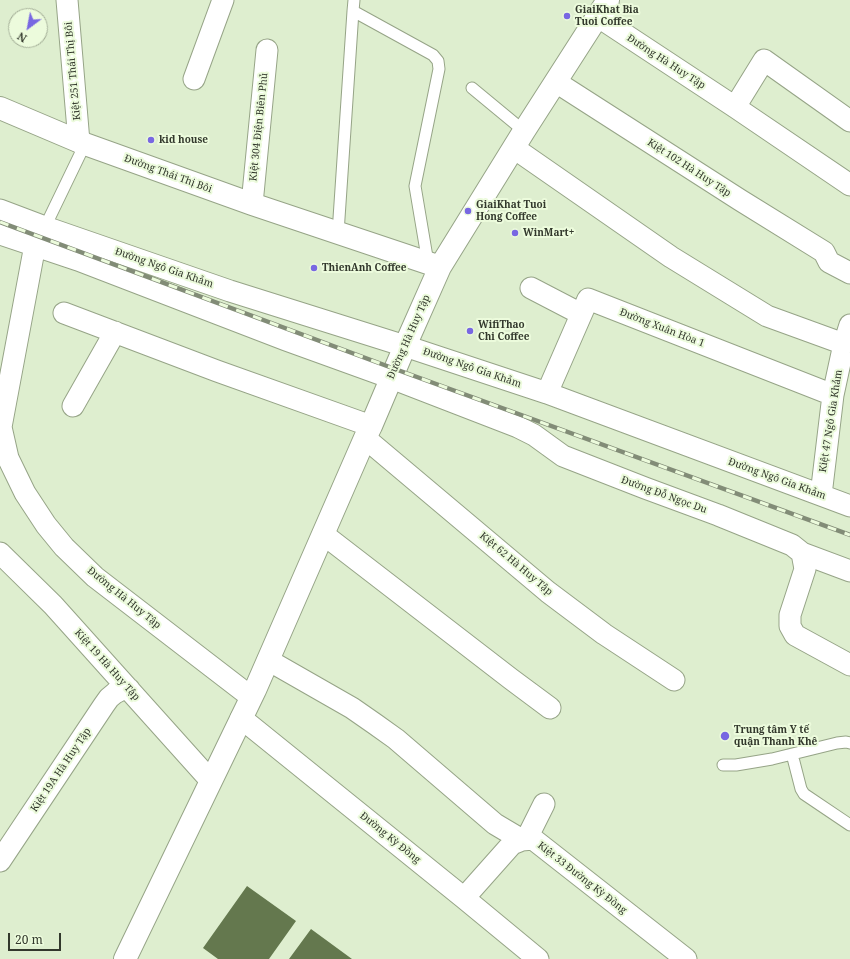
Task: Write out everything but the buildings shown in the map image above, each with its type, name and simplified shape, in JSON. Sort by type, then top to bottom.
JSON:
[{"type":"street","name":"Kiệt 251 Thái Thị Bôi","points":[[67,0],[82,143]]},
{"type":"street","points":[[194,79],[223,0]]},
{"type":"street","name":"Đường Hà Huy Tập","points":[[125,959],[268,660],[405,346],[434,265],[519,140],[603,8],[735,107],[850,185]]},
{"type":"street","name":"Kiệt 304 Điện Biên Phủ","points":[[252,204],[267,50]]},
{"type":"street","points":[[735,107],[764,60],[850,121]]},
{"type":"street","name":"Kiệt 102 Hà Huy Tập","points":[[556,82],[824,252],[829,262],[850,273]]},
{"type":"street","name":"Đường Thái Thị Bôi","points":[[0,108],[82,143],[252,204],[434,265]]},
{"type":"street","points":[[519,140],[671,256],[767,316],[847,334]]},
{"type":"street","name":"Đường Ngô Gia Khảm","points":[[0,210],[230,291],[405,346],[547,393],[850,506]]},
{"type":"street","name":"Đường Đỗ Ngọc Du","points":[[0,234],[85,263],[518,427],[534,435],[563,456],[726,518],[792,545],[802,554],[850,571]]},
{"type":"street","name":"Đường Hà Huy Tập","points":[[34,245],[0,426],[8,458],[22,489],[46,525],[64,547],[95,577],[251,697]]},
{"type":"street","points":[[531,288],[581,314]]},
{"type":"street","name":"Đường Xuân Hòa 1","points":[[547,393],[588,299],[833,395]]},
{"type":"street","points":[[64,313],[225,373],[368,432]]},
{"type":"street","points":[[73,406],[115,332]]},
{"type":"street","name":"Kiệt 47 Ngô Gia Khảm","points":[[821,495],[833,395],[847,334]]},
{"type":"street","name":"Kiệt 62 Hà Huy Tập","points":[[368,432],[548,592],[604,634],[674,680]]},
{"type":"street","points":[[323,534],[550,708]]},
{"type":"street","name":"Kiệt 19 Hà Huy Tập","points":[[0,552],[53,605],[211,781]]},
{"type":"street","points":[[802,554],[805,569],[790,615],[790,626],[795,635],[850,665]]},
{"type":"street","name":"Kiệt 33 Đường Kỳ Đồng","points":[[268,660],[352,708],[396,739],[495,824],[525,840],[533,840],[686,959]]},
{"type":"street","name":"Kiệt 19A Hà Huy Tập","points":[[0,861],[109,698],[121,690],[129,689]]},
{"type":"street","name":"Đường Kỳ Đồng","points":[[241,718],[538,959]]},
{"type":"street","points":[[464,898],[512,844],[525,840],[544,804]]},
{"type":"lane","points":[[338,233],[354,5],[433,55],[438,61],[439,70],[415,186],[434,265]]},
{"type":"lane","points":[[472,88],[519,140]]},
{"type":"lane","points":[[45,227],[82,143]]},
{"type":"lane","points":[[723,765],[736,766],[837,743],[850,743]]},
{"type":"lane","points":[[792,754],[801,790],[804,794],[850,825]]},
{"type":"railway","points":[[0,222],[395,369],[850,535]]},
{"type":"place","name":"GiaiKhat Bia Tuoi Coffee","points":[[567,16]]},
{"type":"place","name":"kid house","points":[[151,140]]},
{"type":"place","name":"GiaiKhat Tuoi Hong Coffee","points":[[468,211]]},
{"type":"place","name":"WinMart+","points":[[515,233]]},
{"type":"place","name":"ThienAnh Coffee","points":[[314,268]]},
{"type":"place","name":"WifiThao Chi Coffee","points":[[470,331]]},
{"type":"place","name":"Trung tâm Y tế quận Thanh Khê","points":[[725,736]]}]
